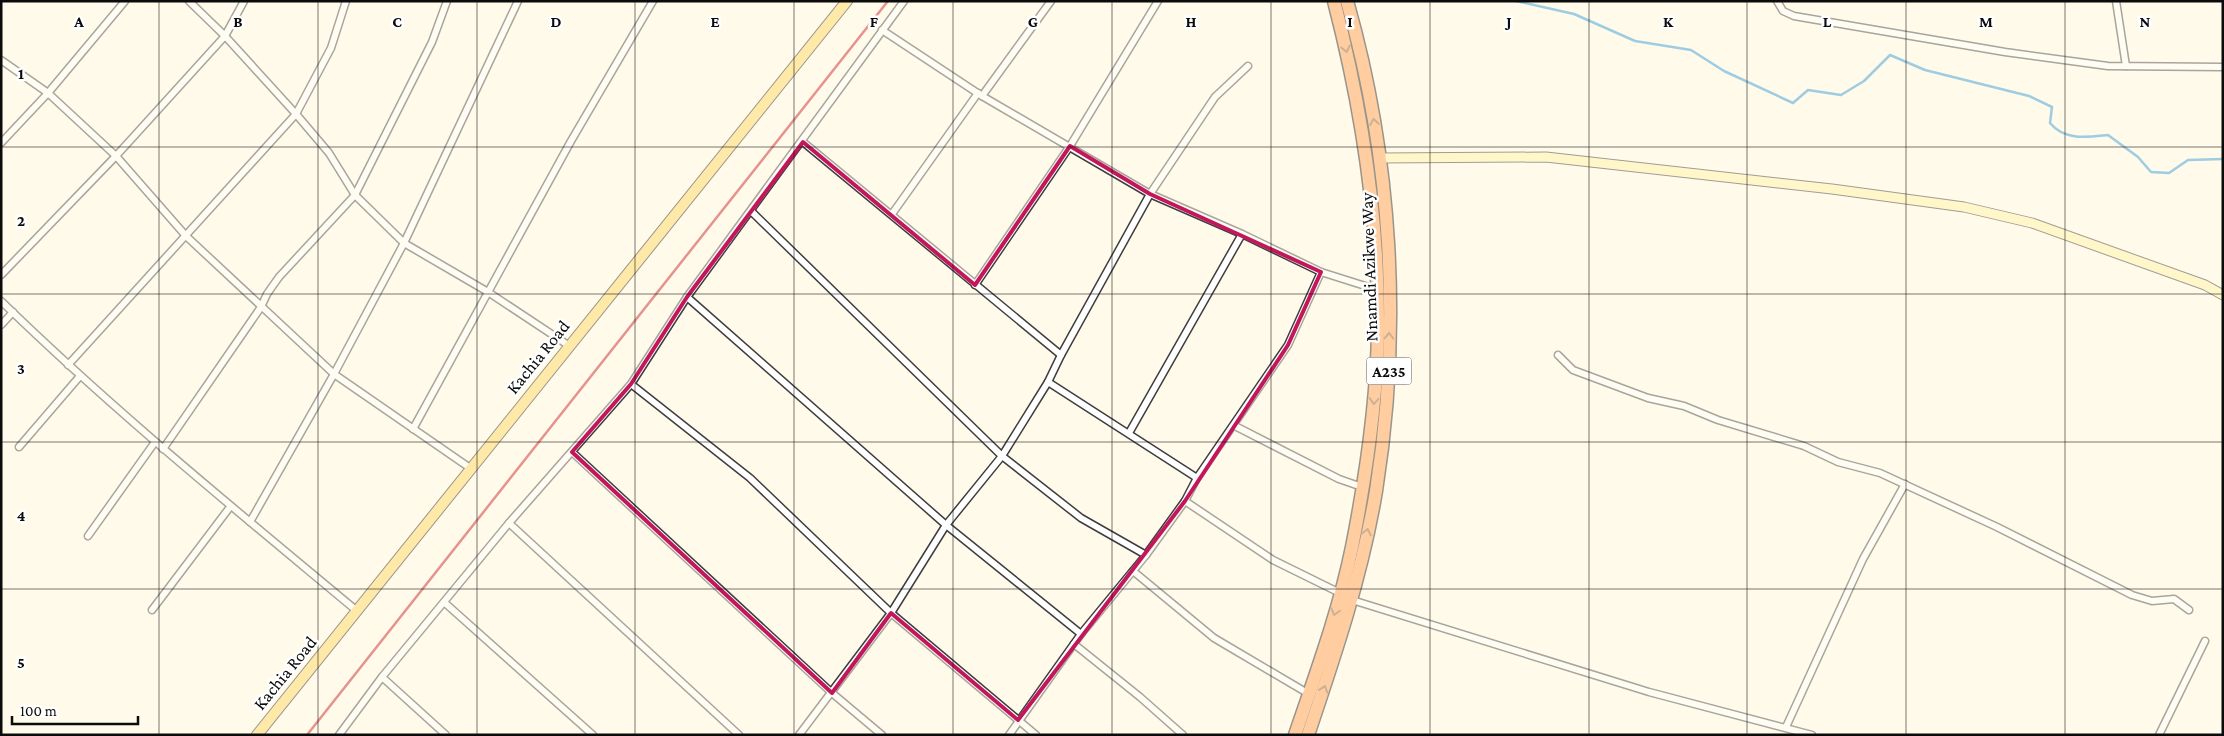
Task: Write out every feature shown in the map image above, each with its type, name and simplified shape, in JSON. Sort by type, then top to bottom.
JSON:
[{"type":"highway","name":"Nnamdi Azikwe Way","points":[[1295,735],[1340,594],[1352,548],[1374,407],[1378,290],[1370,180],[1358,104],[1334,1]]},
{"type":"highway","name":"Nnamdi Azikwe Way","points":[[1308,735],[1352,600],[1376,492],[1389,372],[1389,258],[1384,187],[1364,66],[1346,1]]},
{"type":"main road","name":"Kachia Road","points":[[256,735],[568,345],[847,1]]},
{"type":"street","points":[[1,142],[48,93],[125,1]]},
{"type":"street","points":[[189,1],[296,114],[329,153],[355,195],[404,243],[488,292],[568,345]]},
{"type":"street","points":[[1,276],[116,156],[224,36],[244,1]]},
{"type":"street","points":[[68,365],[296,114],[331,48],[346,1]]},
{"type":"street","points":[[163,449],[261,308],[267,294],[279,277],[355,195],[432,42],[447,1]]},
{"type":"street","points":[[250,522],[334,374],[404,243],[518,1]]},
{"type":"street","points":[[413,429],[571,142],[653,1]]},
{"type":"street","points":[[339,735],[382,677],[445,603],[509,523],[631,384],[687,297],[803,142],[904,1]]},
{"type":"street","points":[[892,214],[980,94],[1052,1]]},
{"type":"street","points":[[975,285],[1070,146],[1158,1]]},
{"type":"street","points":[[1776,1],[1783,11],[1794,16],[2004,52],[2108,66],[2223,67]]},
{"type":"street","points":[[2116,1],[2126,66]]},
{"type":"street","points":[[882,30],[980,94],[1150,194],[1242,234],[1321,272],[1378,290]]},
{"type":"street","points":[[1,60],[48,93],[116,156],[186,236],[261,308],[334,374],[470,468]]},
{"type":"street","points":[[799,735],[891,613],[946,525],[1002,456],[1048,382],[1061,354],[1150,194],[1215,97],[1248,66]]},
{"type":"street","points":[[803,142],[1061,354]]},
{"type":"street","points":[[1379,158],[1546,157],[1832,189],[1964,207],[2032,223],[2205,286],[2223,295]]},
{"type":"street","points":[[750,211],[1002,456],[1081,518],[1146,556]]},
{"type":"street","points":[[1128,433],[1242,234]]},
{"type":"street","points":[[1009,735],[1081,634],[1146,556],[1185,501],[1197,478],[1235,426],[1288,345],[1321,272]]},
{"type":"street","points":[[687,297],[946,525],[1081,634]]},
{"type":"street","points":[[1,301],[68,365],[154,442],[357,611]]},
{"type":"street","points":[[1,325],[12,312]]},
{"type":"street","points":[[1558,355],[1573,370],[1600,378],[1648,398],[1684,406],[1718,420],[1804,446],[1838,462],[1872,470],[2004,530],[2132,594],[2152,601],[2174,599],[2189,610]]},
{"type":"street","points":[[19,447],[80,376]]},
{"type":"street","points":[[1048,382],[1197,478]]},
{"type":"street","points":[[631,384],[750,478],[891,613],[1036,735]]},
{"type":"street","points":[[1235,426],[1339,479],[1362,487]]},
{"type":"street","points":[[88,536],[154,442]]},
{"type":"street","points":[[572,452],[832,693],[882,735]]},
{"type":"street","points":[[1786,727],[1862,559],[1905,484]]},
{"type":"street","points":[[1185,501],[1274,560],[1340,594]]},
{"type":"street","points":[[152,610],[230,507]]},
{"type":"street","points":[[509,523],[739,735]]},
{"type":"street","points":[[1133,571],[1214,638],[1309,694]]},
{"type":"street","points":[[1352,600],[1649,692],[1812,735]]},
{"type":"street","points":[[445,603],[593,735]]},
{"type":"street","points":[[2159,735],[2205,641]]},
{"type":"street","points":[[1074,644],[1140,697],[1183,735]]},
{"type":"street","points":[[382,677],[446,735]]},
{"type":"highlighted area","points":[[803,142],[975,285],[1070,146],[1150,194],[1321,272],[1288,345],[1185,501],[1018,720],[891,613],[832,693],[572,452],[631,384],[687,297]]},
{"type":"waterway","points":[[1516,1],[1574,14],[1635,41],[1691,50],[1724,71],[1793,103],[1808,90],[1841,95],[1864,81],[1890,55],[1925,70],[2029,96],[2052,107],[2050,123],[2062,133],[2077,136],[2108,135],[2138,157],[2151,172],[2169,173],[2188,160],[2223,159]]},
{"type":"railway","points":[[307,735],[888,1]]}]
